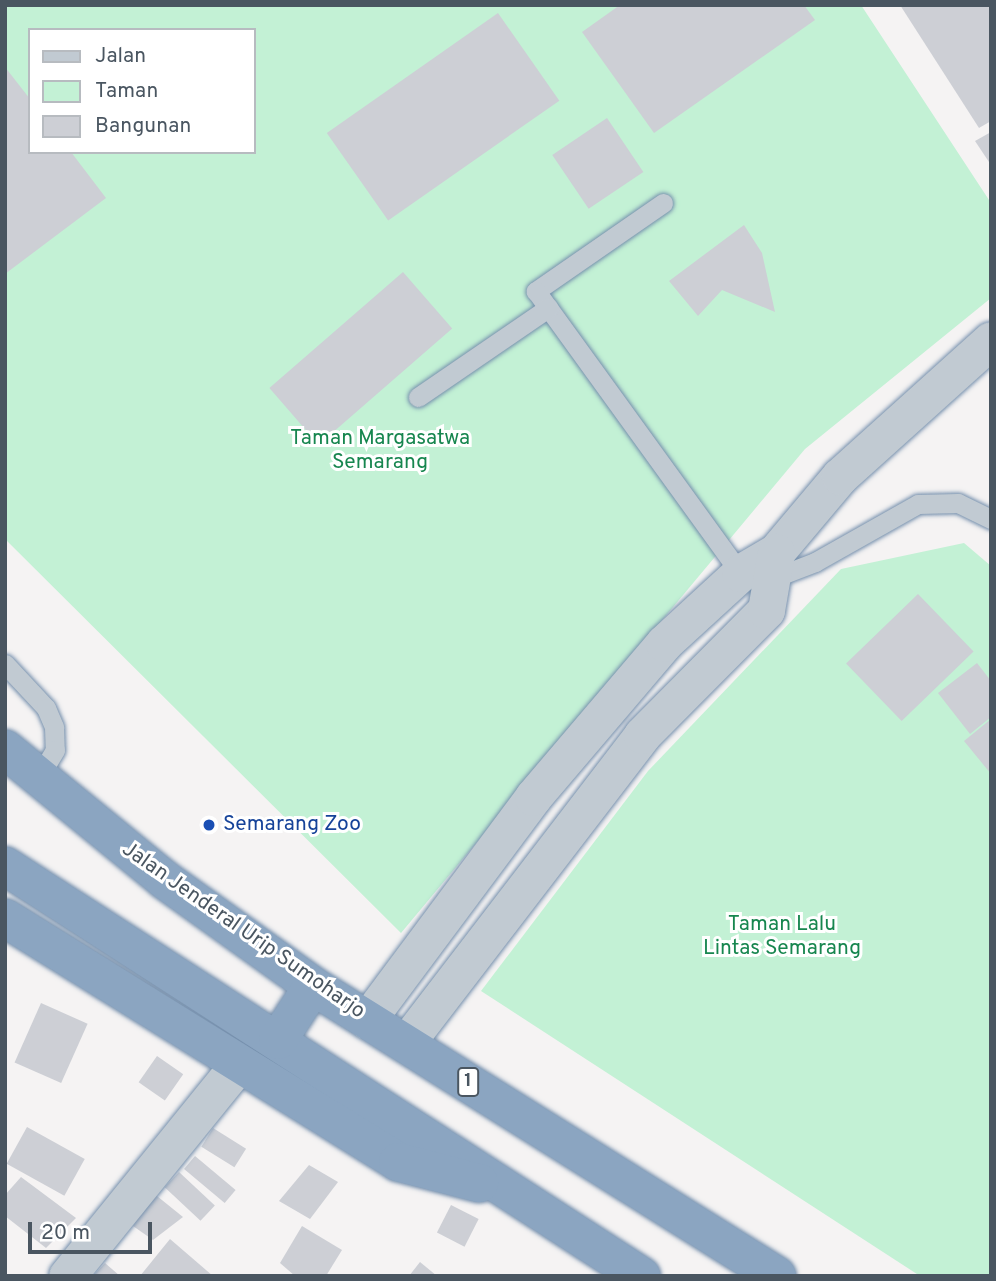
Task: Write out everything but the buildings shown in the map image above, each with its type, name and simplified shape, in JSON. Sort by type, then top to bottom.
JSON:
[{"type":"highway","name":"Jalan Jenderal Urip Sumoharjo","points":[[5,749],[164,880],[313,986],[777,1276]]},
{"type":"highway","points":[[5,866],[278,1040],[498,1187],[641,1276]]},
{"type":"highway","points":[[5,918],[236,1067],[398,1162],[498,1187]]},
{"type":"highway","points":[[278,1040],[313,986]]},
{"type":"street","points":[[367,1020],[533,797],[664,643],[762,568],[840,476],[991,340]]},
{"type":"street","points":[[406,1043],[642,735],[766,610],[762,568]]},
{"type":"street","points":[[67,1276],[236,1067]]},
{"type":"lane","points":[[663,203],[536,291],[762,568],[815,562],[918,504],[958,503],[991,519]]},
{"type":"lane","points":[[418,397],[548,308]]},
{"type":"lane","points":[[5,664],[47,708],[54,727],[55,750],[39,777]]},
{"type":"green space","name":"Taman Margasatwa Semarang","points":[[5,5],[861,5],[991,203],[991,298],[805,449],[401,933],[5,539]]},
{"type":"green space","name":"Taman Lalu Lintas Semarang","points":[[964,543],[991,566],[991,1276],[920,1276],[481,991],[648,771],[841,569]]},
{"type":"place","name":"Semarang Zoo","points":[[209,825]]}]
